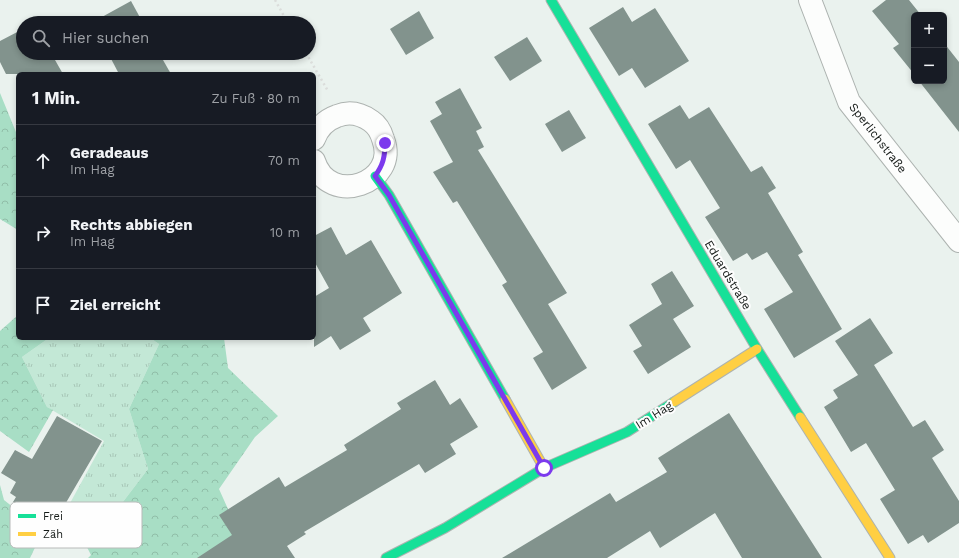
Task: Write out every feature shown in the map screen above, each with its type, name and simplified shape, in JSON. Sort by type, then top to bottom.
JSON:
[{"type":"street","name":"Eduardstraße","points":[[551,0],[758,349],[890,558]]},
{"type":"street","name":"Sperlichstraße","points":[[810,0],[849,102],[959,241]]},
{"type":"street","points":[[316,136],[321,127],[330,118],[342,114],[354,114],[365,117],[374,123],[381,132],[385,143],[385,155],[382,166],[375,176],[366,183],[354,187],[341,186],[330,182],[320,173],[316,165]]},
{"type":"street","points":[[375,176],[389,195],[544,468]]},
{"type":"street","name":"Im Hag","points":[[386,558],[445,528],[544,468],[627,432],[758,349]]},
{"type":"path","points":[[275,0],[284,16]]},
{"type":"path","points":[[310,60],[342,114]]},
{"type":"green space","points":[[0,93],[16,132],[16,229],[0,219]]},
{"type":"green space","points":[[16,317],[16,340],[46,340],[22,357],[47,407],[53,410],[29,452],[0,431],[0,331]]},
{"type":"green space","points":[[46,340],[153,340],[159,344],[129,409],[148,469],[123,502],[71,502],[104,441],[47,407],[22,357]]},
{"type":"green space","points":[[153,340],[224,340],[228,368],[278,416],[255,437],[219,489],[250,558],[88,558],[91,555],[87,548],[142,548],[142,502],[123,502],[148,469],[129,409],[159,344]]},
{"type":"green space","points":[[0,485],[4,500],[10,505],[10,548],[35,548],[30,558],[0,558]]},
{"type":"building","points":[[886,0],[909,0],[919,12],[911,12],[911,70],[893,48],[899,44],[872,11]]},
{"type":"building","points":[[131,1],[139,16],[104,16]]},
{"type":"building","points":[[623,7],[632,22],[655,8],[689,61],[645,88],[632,68],[619,76],[589,28]]},
{"type":"building","points":[[419,11],[434,38],[406,55],[390,29]]},
{"type":"building","points":[[16,33],[16,60],[55,60],[62,72],[16,72],[16,74],[6,74],[0,62],[0,41]]},
{"type":"building","points":[[527,37],[542,61],[510,81],[494,57]]},
{"type":"building","points":[[947,47],[959,62],[959,132],[921,84],[947,84]]},
{"type":"building","points":[[112,60],[163,60],[170,72],[118,72]]},
{"type":"building","points":[[460,88],[482,128],[476,131],[484,147],[478,150],[567,293],[548,304],[587,368],[552,390],[533,358],[543,352],[502,285],[507,282],[457,201],[453,203],[433,172],[453,162],[430,121],[442,114],[435,102]]},
{"type":"building","points":[[680,105],[689,119],[709,107],[751,172],[762,166],[776,188],[768,193],[803,252],[798,255],[842,329],[794,358],[764,309],[793,292],[767,252],[752,260],[747,253],[733,261],[705,217],[720,208],[690,160],[676,169],[648,124]]},
{"type":"building","points":[[569,110],[586,138],[562,152],[545,124]]},
{"type":"building","points":[[331,227],[346,255],[371,240],[402,293],[363,318],[371,331],[340,350],[331,336],[314,347],[314,340],[316,340],[316,296],[329,288],[316,265],[316,235]]},
{"type":"building","points":[[672,271],[694,306],[673,319],[691,347],[648,374],[633,351],[642,346],[629,325],[662,304],[651,284]]},
{"type":"building","points":[[870,318],[893,353],[874,365],[913,427],[925,420],[944,450],[932,458],[959,501],[959,523],[928,543],[923,535],[908,544],[880,499],[895,490],[866,443],[851,452],[824,407],[838,398],[833,390],[858,375],[835,341]]},
{"type":"building","points":[[435,380],[450,405],[460,398],[478,427],[450,444],[456,454],[425,473],[419,464],[304,532],[306,534],[287,546],[295,558],[197,558],[232,535],[219,515],[279,477],[285,487],[347,450],[344,445],[401,409],[397,403]]},
{"type":"building","points":[[729,413],[822,558],[742,558],[715,513],[660,548],[650,531],[607,558],[502,558],[610,493],[616,502],[667,472],[658,458]]},
{"type":"building","points":[[57,416],[102,441],[66,502],[13,502],[16,497],[10,493],[16,482],[1,473],[15,450],[32,459]]},
{"type":"traffic: fast","points":[[551,0],[757,349],[800,417]]},
{"type":"traffic: fast","points":[[375,176],[389,195],[505,399]]},
{"type":"traffic: fast","points":[[386,558],[445,528],[544,468],[627,432],[674,402]]},
{"type":"traffic: slow","points":[[674,402],[757,349]]},
{"type":"traffic: slow","points":[[505,399],[544,468]]},
{"type":"traffic: slow","points":[[800,417],[890,558]]},
{"type":"route","points":[[385,143],[385,155],[382,166],[375,176],[389,195],[544,468]]}]
